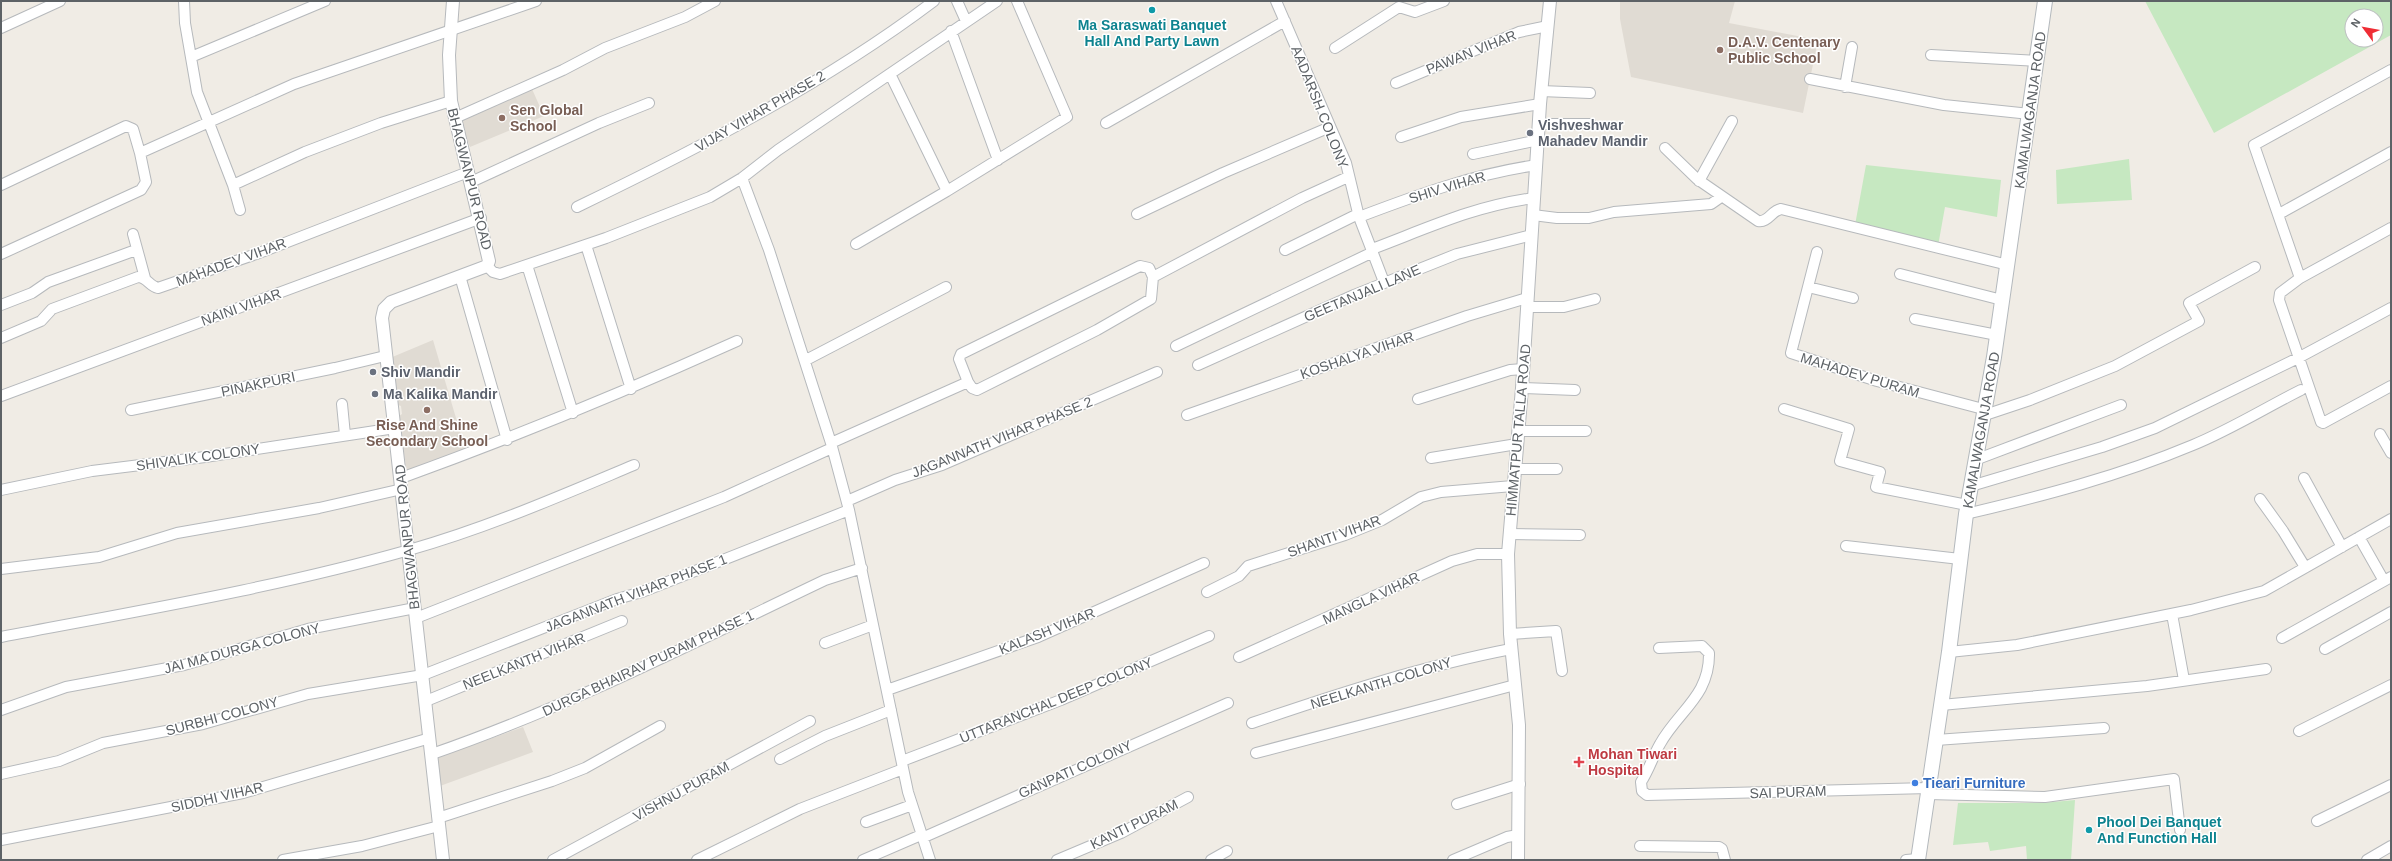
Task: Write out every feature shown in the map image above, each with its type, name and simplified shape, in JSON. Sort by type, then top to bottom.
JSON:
[{"type":"main road","name":"KAMALWAGANJA ROAD","points":[[1914,860],[1928,791],[1936,740],[1949,652],[1966,510],[2008,265],[2045,1]]},
{"type":"street","points":[[1,28],[60,1]]},
{"type":"street","points":[[184,1],[196,92],[234,185],[240,210]]},
{"type":"street","points":[[191,57],[325,1]]},
{"type":"street","name":"BHAGWANPUR ROAD","points":[[443,860],[395,428],[385,356],[382,318],[384,309],[391,302],[487,266],[489,261],[481,218],[454,118],[451,101],[449,29],[453,1]]},
{"type":"street","points":[[140,153],[294,84],[449,29],[536,1]]},
{"type":"street","points":[[454,118],[563,70],[605,48],[685,17],[716,1]]},
{"type":"street","name":"VIJAY VIHAR PHASE 2","points":[[577,207],[720,136],[838,67],[901,26],[934,1]]},
{"type":"street","points":[[958,1],[966,21]]},
{"type":"street","points":[[487,266],[497,274],[586,244],[710,197],[742,178],[778,150],[997,1]]},
{"type":"street","points":[[856,244],[947,191],[1067,117],[1017,1]]},
{"type":"street","name":"AADARSH COLONY","points":[[1276,1],[1346,163],[1358,216],[1373,250],[1384,282]]},
{"type":"street","points":[[1334,48],[1399,7],[1415,12],[1444,1]]},
{"type":"street","name":"HIMMATPUR TALLA ROAD","points":[[1518,860],[1520,784],[1519,724],[1510,634],[1508,554],[1522,388],[1540,104],[1550,1]]},
{"type":"street","points":[[1106,123],[1285,21]]},
{"type":"street","name":"PAWAN VIHAR","points":[[1396,83],[1519,32],[1548,26]]},
{"type":"street","points":[[952,31],[998,160]]},
{"type":"street","points":[[1845,87],[1852,47]]},
{"type":"street","points":[[1931,55],[2037,61]]},
{"type":"street","points":[[2300,278],[2254,145],[2391,70]]},
{"type":"street","points":[[890,74],[947,191]]},
{"type":"street","points":[[1810,79],[1944,105],[2030,114]]},
{"type":"street","points":[[1541,91],[1590,93]]},
{"type":"street","points":[[234,185],[305,152],[381,123],[451,101]]},
{"type":"street","name":"MAHADEV VIHAR","points":[[145,278],[153,287],[158,288],[259,253],[470,177],[650,103]]},
{"type":"street","points":[[1401,137],[1461,117],[1540,104]]},
{"type":"street","points":[[1699,181],[1732,121]]},
{"type":"street","points":[[1539,124],[1591,124]]},
{"type":"street","points":[[1,185],[126,126],[133,129],[146,182],[141,190],[1,254]]},
{"type":"street","points":[[1137,214],[1223,173],[1330,127]]},
{"type":"street","points":[[1473,154],[1538,140]]},
{"type":"street","points":[[1665,148],[1717,200],[1758,221],[1765,221],[1776,210],[1781,210],[2008,265]]},
{"type":"street","points":[[2279,214],[2391,152]]},
{"type":"street","name":"SHIV VIHAR","points":[[1285,250],[1358,216],[1455,182],[1506,169],[1537,164]]},
{"type":"street","points":[[1153,277],[1302,198],[1348,177]]},
{"type":"street","points":[[742,178],[769,250],[806,360],[848,505],[912,805],[930,860]]},
{"type":"street","points":[[1176,346],[1373,250],[1465,213],[1498,203],[1534,198]]},
{"type":"street","points":[[1533,215],[1557,218],[1589,218],[1614,212],[1717,200]]},
{"type":"street","name":"NAINI VIHAR","points":[[1,396],[481,218]]},
{"type":"street","points":[[2391,228],[2300,278],[2280,293],[2279,300],[2298,358],[2322,423],[2391,386]]},
{"type":"street","points":[[1,338],[41,321],[52,309],[138,277],[145,278],[136,250],[133,234]]},
{"type":"street","name":"GEETANJALI LANE","points":[[1198,365],[1384,282],[1457,254],[1532,235]]},
{"type":"street","points":[[586,244],[631,389]]},
{"type":"street","points":[[1,305],[32,293],[48,282],[136,250]]},
{"type":"street","name":"MAHADEV PURAM","points":[[1817,252],[1792,353],[1982,413]]},
{"type":"street","points":[[526,265],[573,413]]},
{"type":"street","points":[[1140,266],[1149,268],[1153,277],[1153,292],[1146,302],[1097,330],[977,390],[972,388],[968,382],[959,359],[962,354],[1140,266]]},
{"type":"street","points":[[1982,413],[2030,400],[2115,366],[2199,321],[2189,303],[2254,267]]},
{"type":"street","points":[[1900,274],[2002,300]]},
{"type":"street","points":[[460,276],[507,440]]},
{"type":"street","points":[[806,360],[946,287]]},
{"type":"street","points":[[1808,288],[1853,298]]},
{"type":"street","name":"KOSHALYA VIHAR","points":[[1187,415],[1467,316],[1527,302],[1564,307],[1595,299]]},
{"type":"street","points":[[1970,486],[2102,447],[2155,428],[2298,358],[2391,308]]},
{"type":"street","points":[[1915,319],[1997,335]]},
{"type":"street","points":[[1,569],[99,557],[177,533],[319,508],[401,484],[631,389],[737,341]]},
{"type":"street","name":"PINAKPURI","points":[[131,410],[335,368],[385,356]]},
{"type":"street","points":[[1418,399],[1510,370],[1523,369]]},
{"type":"street","name":"JAGANNATH VIHAR PHASE 2","points":[[848,505],[895,480],[942,465],[1157,372]]},
{"type":"street","name":"JAI MA DURGA COLONY","points":[[1,710],[66,687],[184,665],[308,629],[416,613],[724,497],[968,382]]},
{"type":"street","points":[[1522,388],[1575,390]]},
{"type":"street","points":[[1784,409],[1849,429],[1840,461],[1880,472],[1876,487],[1966,510],[2046,495],[2145,464],[2194,444],[2301,390]]},
{"type":"street","points":[[342,404],[345,435]]},
{"type":"street","points":[[1975,460],[2121,405]]},
{"type":"street","name":"SHIVALIK COLONY","points":[[1,490],[92,471],[205,457],[395,428]]},
{"type":"street","points":[[1518,431],[1586,431]]},
{"type":"street","points":[[2380,434],[2391,453]]},
{"type":"street","points":[[1431,458],[1517,444]]},
{"type":"street","points":[[1,638],[303,577],[408,550],[502,520],[634,464]]},
{"type":"street","points":[[1515,469],[1557,469]]},
{"type":"street","points":[[2304,478],[2342,547]]},
{"type":"street","name":"SHANTI VIHAR","points":[[1207,592],[1239,576],[1248,566],[1345,535],[1382,520],[1421,497],[1441,492],[1513,486]]},
{"type":"street","points":[[2260,499],[2305,567]]},
{"type":"street","name":"JAGANNATH VIHAR PHASE 1","points":[[423,675],[617,599],[642,592],[848,505]]},
{"type":"street","points":[[1949,652],[2017,646],[2172,614],[2264,591],[2391,519]]},
{"type":"street","points":[[1509,534],[1580,535]]},
{"type":"street","points":[[2282,638],[2387,579],[2359,538]]},
{"type":"street","points":[[1846,546],[1960,559]]},
{"type":"street","name":"MANGLA VIHAR","points":[[1239,657],[1452,561],[1477,554],[1508,554]]},
{"type":"street","name":"KALASH VIHAR","points":[[887,690],[1038,636],[1204,563]]},
{"type":"street","name":"DURGA BHAIRAV PURAM PHASE 1","points":[[432,754],[501,730],[587,694],[825,580],[862,568]]},
{"type":"street","points":[[2325,649],[2391,612]]},
{"type":"street","points":[[2172,614],[2184,680]]},
{"type":"street","name":"NEELKANTH VIHAR","points":[[426,701],[622,621]]},
{"type":"street","points":[[825,643],[873,625]]},
{"type":"street","points":[[1510,634],[1556,631],[1562,671]]},
{"type":"street","name":"UTTARANCHAL DEEP COLONY","points":[[697,860],[800,809],[1209,636]]},
{"type":"street","name":"SAI PURAM","points":[[1659,648],[1702,646],[1709,653],[1709,667],[1702,686],[1690,706],[1660,744],[1647,774],[1640,782],[1642,791],[1647,795],[1928,791],[2045,797],[2174,779],[2180,830]]},
{"type":"street","name":"NEELKANTH COLONY","points":[[1252,723],[1322,700],[1461,659],[1511,649]]},
{"type":"street","points":[[1941,705],[2184,680],[2266,669]]},
{"type":"street","name":"SURBHI COLONY","points":[[1,774],[59,762],[103,743],[203,724],[308,694],[423,675]]},
{"type":"street","points":[[1256,753],[1515,685]]},
{"type":"street","points":[[2299,731],[2391,685]]},
{"type":"street","name":"GANPATI COLONY","points":[[867,859],[922,837],[1228,703]]},
{"type":"street","points":[[780,759],[825,736],[891,710]]},
{"type":"street","name":"VISHNU PURAM","points":[[553,860],[810,721]]},
{"type":"street","points":[[283,860],[362,846],[438,822],[585,768],[660,726]]},
{"type":"street","points":[[1936,740],[2104,728]]},
{"type":"street","name":"SIDDHI VIHAR","points":[[1,840],[243,793],[430,738]]},
{"type":"street","points":[[1457,804],[1520,784]]},
{"type":"street","points":[[2317,821],[2391,785]]},
{"type":"street","name":"KANTI PURAM","points":[[1057,860],[1121,833],[1188,797]]},
{"type":"street","points":[[866,822],[912,805]]},
{"type":"street","points":[[1453,860],[1507,837],[1518,835]]},
{"type":"street","points":[[1640,846],[1719,847],[1722,849],[1725,860]]},
{"type":"street","points":[[2366,860],[2391,846]]},
{"type":"street","points":[[1211,860],[1227,851]]},
{"type":"shaded area","name":"D.A.V. Centenary Public School","points":[[1620,1],[1735,1],[1729,23],[1818,40],[1803,113],[1631,77],[1620,19]]},
{"type":"shaded area","name":"Sen Global School","points":[[532,89],[544,116],[470,147],[460,119]]},
{"type":"shaded area","name":"Rise And Shine Secondary School","points":[[433,340],[466,452],[407,474],[399,416],[402,414],[401,406],[398,405],[390,358]]},
{"type":"shaded area","points":[[523,727],[533,752],[440,786],[436,758]]},
{"type":"green space","points":[[2145,1],[2391,1],[2391,35],[2384,39],[2384,8],[2344,8],[2344,48],[2368,48],[2214,133]]},
{"type":"green space","points":[[2129,159],[2132,200],[2057,204],[2056,170]]},
{"type":"green space","points":[[1866,165],[2001,180],[1997,217],[1945,207],[1938,246],[1855,225]]},
{"type":"green space","points":[[2075,800],[2071,860],[2027,860],[2026,846],[1990,851],[1988,842],[1953,845],[1958,803],[2042,803]]},
{"type":"place","name":"Ma Saraswati Banquet Hall And Party Lawn","points":[[1152,10]]},
{"type":"place","name":"D.A.V. Centenary Public School","points":[[1720,50]]},
{"type":"place","name":"Sen Global School","points":[[502,118]]},
{"type":"place","name":"Vishveshwar Mahadev Mandir","points":[[1530,133]]},
{"type":"place","name":"Shiv Mandir","points":[[373,372]]},
{"type":"place","name":"Ma Kalika Mandir","points":[[375,394]]},
{"type":"place","name":"Rise And Shine Secondary School","points":[[427,410]]},
{"type":"place","name":"Mohan Tiwari Hospital","points":[[1579,762]]},
{"type":"place","name":"Tieari Furniture","points":[[1915,783]]},
{"type":"place","name":"Phool Dei Banquet And Function Hall","points":[[2089,830]]}]
